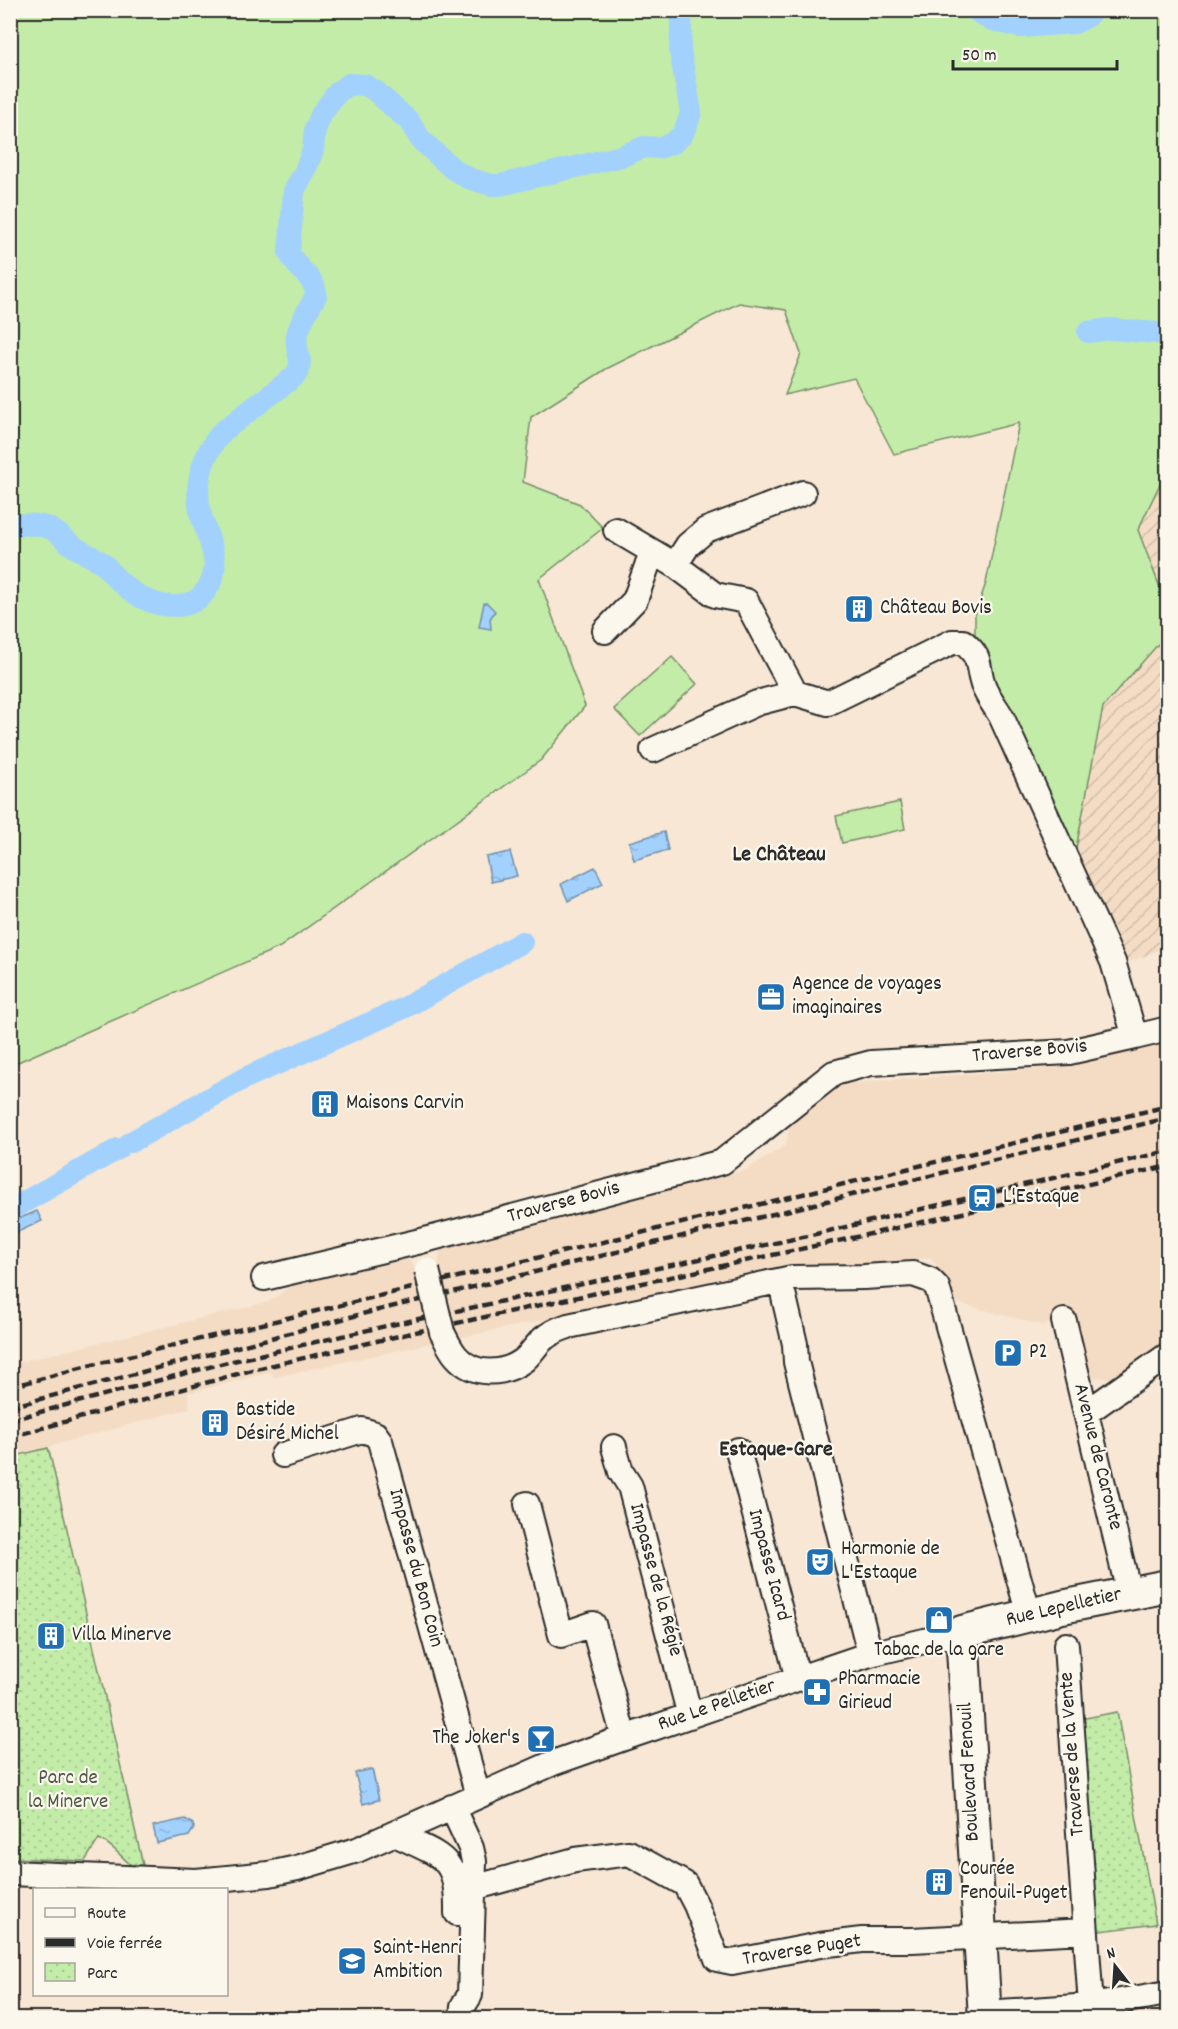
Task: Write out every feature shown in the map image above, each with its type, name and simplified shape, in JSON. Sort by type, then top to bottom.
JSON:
[{"type":"street","points":[[675,565],[688,545],[706,531],[803,493]]},
{"type":"street","points":[[616,530],[675,565],[716,595],[746,601],[795,693]]},
{"type":"street","points":[[605,631],[635,600],[652,552]]},
{"type":"street","points":[[653,750],[757,703],[795,693],[828,703],[952,642],[963,642],[975,652],[981,669],[983,686],[1001,716],[1113,962],[1135,1037]]},
{"type":"street","name":"Traverse Bovis","points":[[264,1278],[722,1162],[834,1072],[871,1063],[1069,1052],[1167,1029]]},
{"type":"street","points":[[421,1240],[441,1332],[457,1358],[487,1372],[499,1372],[520,1363],[543,1338],[568,1326],[792,1278],[913,1274],[930,1280],[937,1287],[1029,1615]]},
{"type":"street","points":[[784,1297],[795,1344],[796,1362],[870,1654]]},
{"type":"street","name":"Avenue de Caronte","points":[[1064,1321],[1129,1593]]},
{"type":"street","points":[[1086,1413],[1167,1355]]},
{"type":"street","name":"Impasse du Bon Coin","points":[[283,1455],[362,1430],[375,1434],[380,1441],[478,1796]]},
{"type":"street","name":"Impasse de la Régie","points":[[614,1447],[621,1472],[630,1486],[690,1716]]},
{"type":"street","name":"Impasse Icard","points":[[738,1450],[798,1679]]},
{"type":"street","points":[[527,1504],[561,1635],[593,1623],[624,1738]]},
{"type":"street","name":"Rue Lepelletier","points":[[962,1632],[1029,1615],[1167,1586]]},
{"type":"street","name":"Rue Le Pelletier","points":[[10,1874],[151,1880],[226,1880],[297,1868],[357,1850],[553,1763],[870,1654],[962,1632]]},
{"type":"street","name":"Boulevard Fenouil","points":[[962,1632],[985,2016]]},
{"type":"street","name":"Traverse de la Vente","points":[[1066,1645],[1091,2006]]},
{"type":"street","points":[[452,1807],[471,1848],[474,1862],[470,1995],[463,2012]]},
{"type":"street","points":[[395,1834],[439,1856],[453,1871],[457,1894],[455,1995],[463,2012]]},
{"type":"street","name":"Traverse Puget","points":[[473,1888],[575,1860],[629,1853],[685,1884],[696,1905],[717,1959],[732,1962],[820,1945],[862,1940],[883,1941],[1085,1931]]},
{"type":"street","points":[[985,2016],[1091,2006],[1167,1993]]},
{"type":"shaded area","points":[[1167,469],[1167,606],[1138,530]]},
{"type":"shaded area","points":[[1167,634],[1167,947],[1124,964],[1075,854],[1103,707]]},
{"type":"shaded area","points":[[1167,1042],[1167,1347],[1118,1379],[1091,1377],[1075,1320],[1041,1325],[954,1302],[948,1281],[930,1257],[889,1265],[806,1267],[274,1377],[272,1372],[188,1393],[190,1408],[11,1457],[11,1364],[268,1302],[309,1274],[399,1253],[409,1259],[417,1271],[438,1266],[440,1251],[452,1243],[746,1170],[786,1145],[790,1125],[843,1084],[1073,1066]]},
{"type":"green space","points":[[11,11],[1167,11],[1167,469],[1138,530],[1167,606],[1167,634],[1103,707],[1075,854],[1073,854],[999,690],[975,674],[975,615],[986,583],[1019,423],[894,454],[854,378],[785,395],[801,354],[786,310],[739,303],[606,369],[531,417],[523,482],[580,504],[603,528],[539,579],[585,706],[541,760],[280,947],[11,1065]]},
{"type":"green space","points":[[672,657],[697,684],[640,736],[614,709]]},
{"type":"green space","points":[[900,802],[905,829],[842,843],[836,816]]},
{"type":"green space","name":"Parc de la Minerve","points":[[48,1448],[143,1865],[131,1865],[112,1847],[99,1839],[85,1861],[11,1858],[11,1457]]},
{"type":"green space","points":[[1117,1712],[1156,1924],[1092,1932],[1075,1720]]},
{"type":"water","points":[[484,603],[495,611],[490,619],[491,629],[479,627]]},
{"type":"water","points":[[664,832],[668,850],[634,860],[629,842]]},
{"type":"water","points":[[510,852],[517,876],[491,882],[486,857]]},
{"type":"water","points":[[595,867],[603,883],[568,901],[561,884]]},
{"type":"water","points":[[37,1211],[42,1221],[11,1235],[11,1222]]},
{"type":"water","points":[[372,1769],[379,1800],[363,1804],[355,1773]]},
{"type":"water","points":[[185,1819],[193,1824],[194,1828],[189,1836],[157,1843],[153,1826]]},
{"type":"waterway","points":[[10,525],[26,524],[51,529],[73,546],[98,560],[129,590],[144,599],[168,606],[190,603],[198,599],[207,589],[214,571],[213,552],[201,515],[198,492],[205,459],[223,431],[295,376],[300,365],[297,335],[302,320],[316,296],[313,284],[289,252],[294,191],[313,150],[315,129],[322,113],[338,92],[349,84],[365,85],[374,90],[409,121],[421,140],[453,169],[468,178],[491,185],[500,185],[622,156],[644,147],[659,148],[673,143],[682,135],[691,112],[680,51],[682,10]]},
{"type":"waterway","points":[[975,10],[989,19],[1020,27],[1075,23],[1085,18],[1093,10]]},
{"type":"waterway","points":[[1088,332],[1110,329],[1168,334]]},
{"type":"waterway","points":[[131,1142],[245,1078],[404,1008],[522,942]]},
{"type":"waterway","points":[[10,1210],[118,1149]]},
{"type":"railway","points":[[10,1387],[88,1366],[1168,1106]]},
{"type":"railway","points":[[10,1407],[358,1315],[1168,1118]]},
{"type":"railway","points":[[10,1420],[224,1363],[803,1237],[1168,1151]]},
{"type":"railway","points":[[10,1437],[252,1370],[1168,1166]]},
{"type":"place","name":"Château Bovis","points":[[859,609]]},
{"type":"place","name":"Agence de voyages imaginaires","points":[[771,997]]},
{"type":"place","name":"Maisons Carvin","points":[[325,1104]]},
{"type":"place","name":"L'Estaque","points":[[982,1198]]},
{"type":"place","name":"P2","points":[[1008,1353]]},
{"type":"place","name":"Bastide Désiré Michel","points":[[215,1423]]},
{"type":"place","name":"Harmonie de L'Estaque","points":[[820,1562]]},
{"type":"place","name":"Tabac de la gare","points":[[939,1620]]},
{"type":"place","name":"Villa Minerve","points":[[51,1636]]},
{"type":"place","name":"Pharmacie Girieud","points":[[817,1692]]},
{"type":"place","name":"The Joker's","points":[[541,1739]]},
{"type":"place","name":"Courée Fenouil-Puget","points":[[939,1882]]},
{"type":"place","name":"Saint-Henri Ambition","points":[[352,1961]]},
{"type":"district","name":"Le Château","points":[[779,855]]},
{"type":"district","name":"Estaque-Gare","points":[[776,1450]]}]
